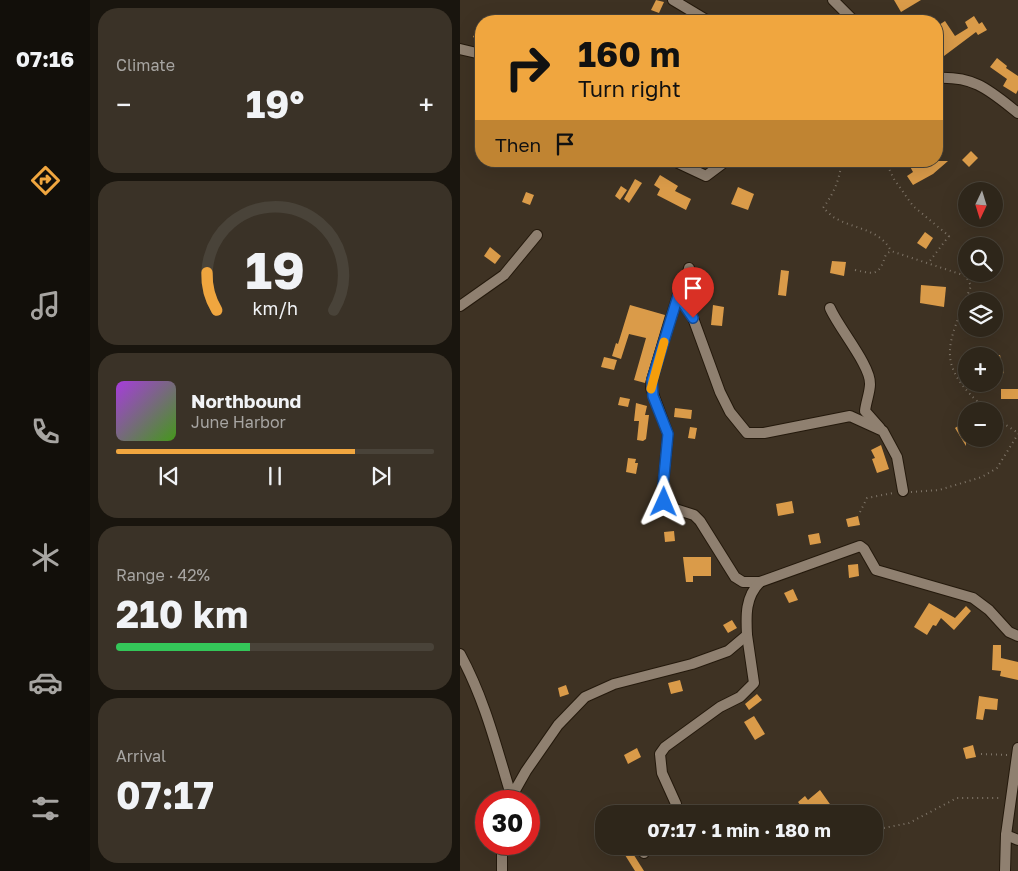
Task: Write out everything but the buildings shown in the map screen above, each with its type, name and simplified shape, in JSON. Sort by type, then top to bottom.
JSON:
[{"type":"street","points":[[673,0],[698,15]]},
{"type":"street","points":[[833,0],[848,15]]},
{"type":"street","points":[[460,49],[475,53]]},
{"type":"street","points":[[943,78],[954,77],[969,80],[984,86],[1018,113]]},
{"type":"street","points":[[687,167],[706,176],[718,167]]},
{"type":"street","points":[[460,306],[504,275],[537,235]]},
{"type":"street","points":[[689,268],[678,296],[652,380],[653,396],[668,434],[662,497],[669,508],[694,515],[700,521],[735,578],[743,582],[760,582],[860,546],[864,549],[876,570],[973,598],[989,610],[1009,632],[1018,636]]},
{"type":"street","points":[[678,296],[693,318],[720,392],[730,412],[747,433],[764,433],[850,416],[883,431]]},
{"type":"street","points":[[830,308],[849,342],[862,359],[870,382],[865,411],[883,431],[897,457],[903,491]]},
{"type":"street","points":[[676,805],[662,773],[660,754],[665,747],[720,707],[740,697],[754,683],[746,616],[751,591],[760,582]]},
{"type":"street","points":[[515,790],[558,725],[585,697],[623,682],[692,664],[728,651],[747,636]]},
{"type":"street","points":[[460,654],[474,680],[491,723],[508,790]]},
{"type":"street","points":[[1004,871],[1006,835],[1017,752]]},
{"type":"street","points":[[1006,835],[1018,840]]},
{"type":"street","points":[[502,855],[502,871]]},
{"type":"path","points":[[841,167],[837,187],[823,208],[836,219],[858,226],[886,242],[891,251],[966,276],[970,280],[971,286],[949,344],[948,357],[956,376],[969,395],[977,402]]},
{"type":"path","points":[[888,167],[894,179],[914,206],[949,236],[928,263]]},
{"type":"path","points":[[855,270],[871,274],[880,270],[886,254],[891,251]]},
{"type":"path","points":[[860,512],[867,498],[903,491],[928,492],[982,477],[997,468],[1018,434],[1003,423]]},
{"type":"path","points":[[981,754],[1017,752]]},
{"type":"path","points":[[883,828],[909,823],[957,798],[1011,798]]},
{"type":"slow traffic","points":[[651,389],[664,342]]},
{"type":"route","points":[[664,502],[662,497],[669,442],[668,434],[653,396],[652,380],[678,296],[693,318]]}]
